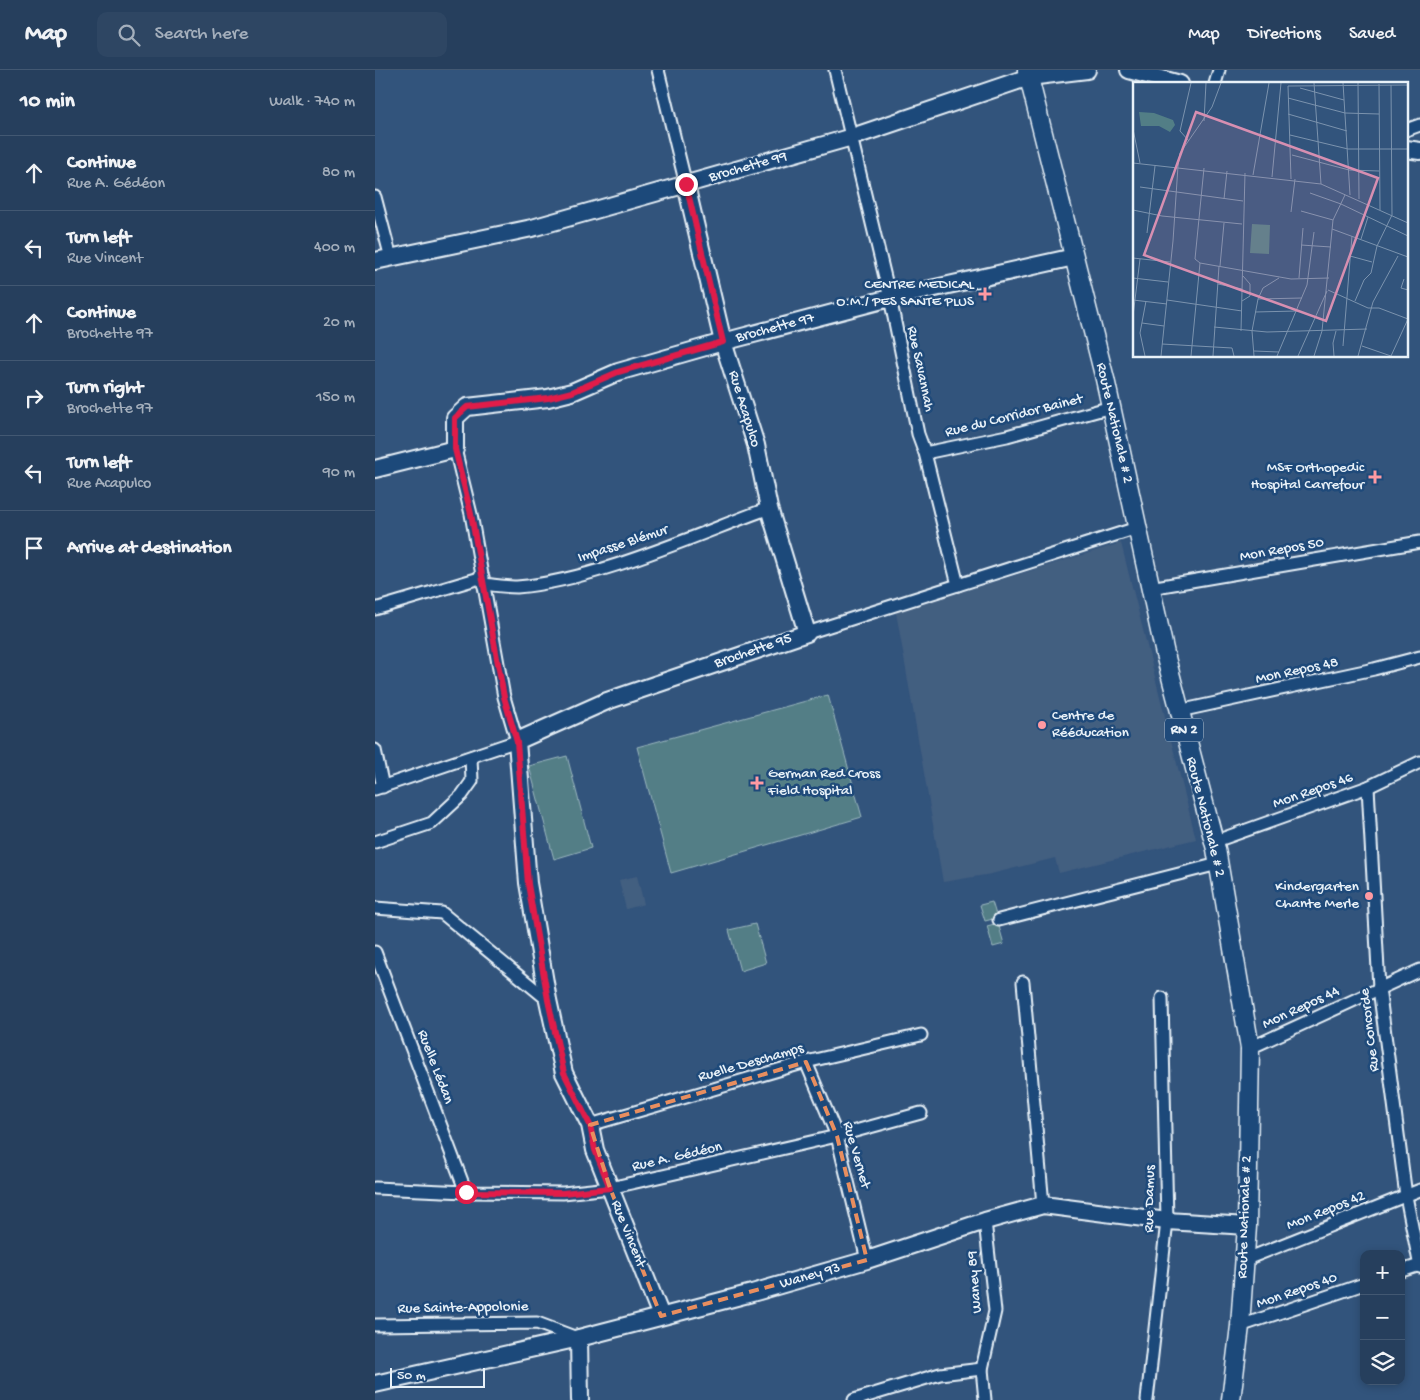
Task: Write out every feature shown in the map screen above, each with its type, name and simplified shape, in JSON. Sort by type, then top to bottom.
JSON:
[{"type":"main road","name":"Route Nationale # 2","points":[[1028,74],[1111,407],[1179,712],[1213,842],[1250,1048],[1247,1226],[1240,1326],[1231,1400]]},
{"type":"street","points":[[658,70],[686,184]]},
{"type":"street","name":"Rue Savannah","points":[[835,70],[890,298],[918,434],[925,453],[958,585]]},
{"type":"street","name":"Brochette 99","points":[[375,261],[532,228],[852,137],[1028,74],[1087,70]]},
{"type":"street","points":[[1129,70],[1173,82]]},
{"type":"street","points":[[1407,130],[1420,125]]},
{"type":"street","points":[[1407,149],[1420,151]]},
{"type":"street","name":"Rue Acapulco","points":[[686,184],[723,342],[756,445],[769,508],[807,633]]},
{"type":"street","points":[[375,197],[391,258]]},
{"type":"street","name":"Brochette 97","points":[[455,449],[455,418],[467,407],[548,398],[572,392],[618,372],[723,342],[890,298],[1074,258]]},
{"type":"street","name":"Rue du Corridor Bainet","points":[[925,453],[1007,436],[1111,407]]},
{"type":"street","points":[[375,469],[455,449]]},
{"type":"street","name":"Rue Vincent","points":[[455,449],[483,581],[504,697],[517,742],[528,884],[548,1000],[564,1073],[590,1125],[595,1150],[661,1316]]},
{"type":"street","name":"Impasse Blémur","points":[[483,581],[515,587],[576,575],[663,547],[769,508]]},
{"type":"street","name":"Brochette 95","points":[[379,788],[517,742],[607,701],[807,633],[1137,528]]},
{"type":"street","name":"Mon Repos 50","points":[[1150,588],[1420,542]]},
{"type":"street","points":[[375,610],[483,581]]},
{"type":"street","name":"Mon Repos 48","points":[[1179,712],[1374,670],[1420,657]]},
{"type":"street","points":[[375,750],[379,788]]},
{"type":"street","points":[[375,842],[432,823],[462,795],[472,781],[471,757]]},
{"type":"street","name":"Mon Repos 46","points":[[1213,842],[1369,787],[1420,762]]},
{"type":"street","name":"Rue Concorde","points":[[1369,787],[1379,988],[1406,1196],[1420,1265]]},
{"type":"street","points":[[999,920],[1218,864]]},
{"type":"street","points":[[375,908],[442,913],[548,1000]]},
{"type":"street","name":"Ruelle Lédan","points":[[375,952],[466,1192]]},
{"type":"street","name":"Mon Repos 44","points":[[1250,1048],[1420,970]]},
{"type":"street","points":[[1023,982],[1043,1205]]},
{"type":"street","name":"Rue Damus","points":[[1147,1400],[1167,1221],[1161,998]]},
{"type":"street","name":"Ruelle Deschamps","points":[[590,1125],[806,1062],[921,1035]]},
{"type":"street","name":"Rue Vernet","points":[[806,1062],[837,1136],[867,1260]]},
{"type":"street","name":"Rue A. Gédéon","points":[[375,1188],[466,1192],[563,1193],[610,1188],[837,1136],[921,1113]]},
{"type":"street","name":"Mon Repos 42","points":[[1244,1260],[1420,1190]]},
{"type":"street","name":"Waney 93","points":[[375,1384],[579,1338],[867,1260],[985,1220],[1043,1205],[1167,1221],[1247,1226]]},
{"type":"street","name":"Waney 89","points":[[985,1220],[995,1312],[982,1369],[985,1400]]},
{"type":"street","points":[[1405,1270],[1420,1265]]},
{"type":"street","name":"Mon Repos 40","points":[[1240,1326],[1360,1285]]},
{"type":"street","name":"Rue Sainte-Appolonie","points":[[375,1325],[537,1323],[579,1338]]},
{"type":"street","points":[[579,1338],[580,1400]]},
{"type":"street","points":[[854,1400],[940,1374],[982,1369]]},
{"type":"highlighted area","points":[[806,1062],[837,1136],[867,1260],[661,1316],[610,1188],[590,1125]]},
{"type":"shaded area","name":"Centre de Rééducation","points":[[1121,543],[1196,839],[1059,873],[1055,858],[991,874],[943,882],[896,612]]},
{"type":"shaded area","points":[[637,876],[644,904],[626,909],[619,880]]},
{"type":"green space","points":[[828,695],[862,817],[671,873],[637,747]]},
{"type":"green space","points":[[567,756],[591,848],[554,859],[529,766]]},
{"type":"green space","points":[[992,902],[997,918],[985,921],[980,905]]},
{"type":"green space","points":[[998,923],[1004,944],[993,947],[987,926]]},
{"type":"green space","points":[[755,924],[766,963],[740,971],[729,930]]},
{"type":"place","name":"CENTRE MEDICAL O.M./ PES SANTE PLUS","points":[[985,294]]},
{"type":"place","name":"MSF Orthopedic Hospital Carrefour","points":[[1375,477]]},
{"type":"place","name":"Centre de Rééducation","points":[[1042,725]]},
{"type":"place","name":"German Red Cross Field Hospital","points":[[757,783]]},
{"type":"place","name":"Kindergarten Chante Merle","points":[[1369,896]]},
{"type":"route","points":[[466,1192],[563,1193],[610,1188],[595,1150],[590,1125],[577,1103],[564,1073],[548,1000],[528,884],[517,742],[504,697],[471,514],[455,449],[453,427],[455,418],[460,411],[467,407],[527,401],[572,392],[618,372],[723,342],[686,184]]}]
